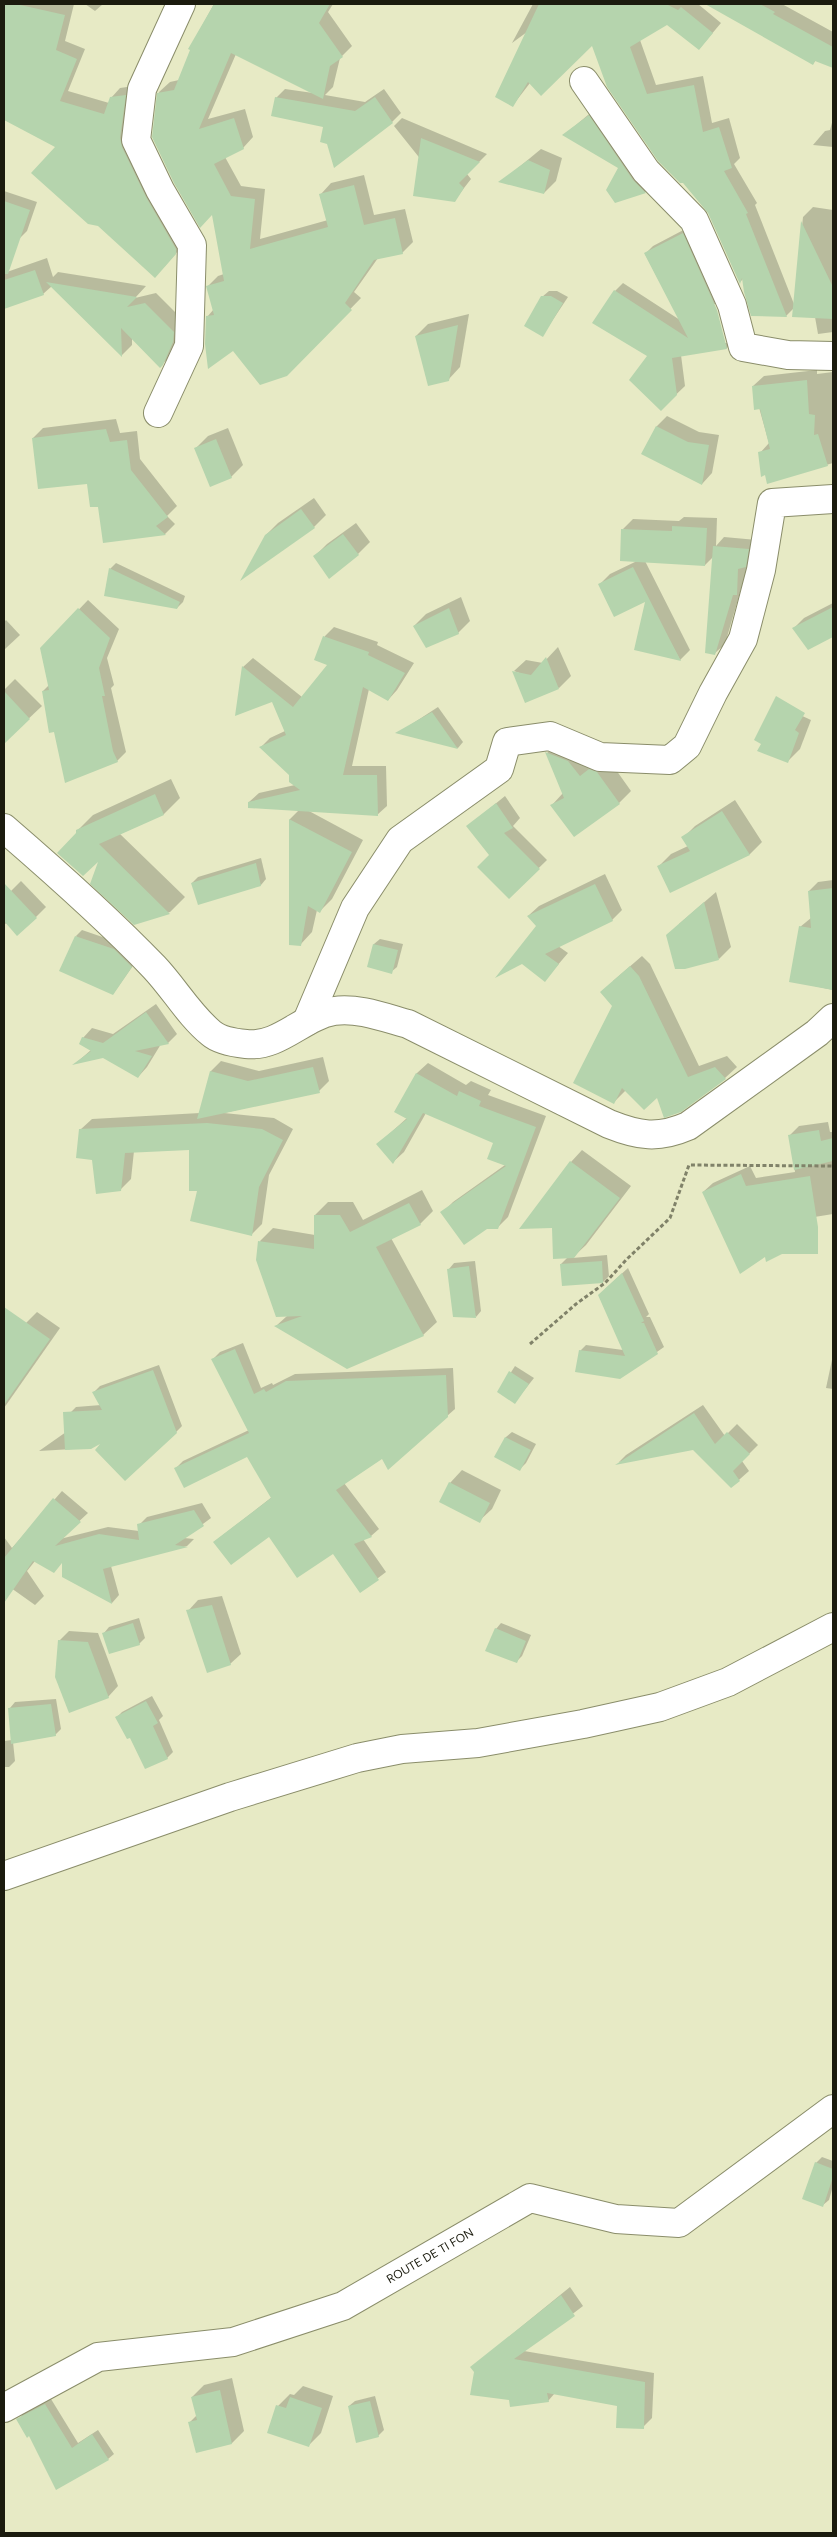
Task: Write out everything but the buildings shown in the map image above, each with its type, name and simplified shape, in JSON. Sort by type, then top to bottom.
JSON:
[{"type":"street","points":[[158,413],[190,346],[192,245],[160,190],[136,140],[142,89],[182,4]]},
{"type":"street","points":[[584,81],[646,171],[694,220],[732,305],[743,347],[788,355],[833,356]]},
{"type":"street","points":[[307,1021],[355,908],[400,840],[499,769],[508,742],[550,736],[600,757],[670,760],[687,746],[713,693],[743,639],[761,570],[772,503],[833,499]]},
{"type":"street","points":[[4,828],[52,869],[154,968],[211,1034],[228,1041],[248,1045],[267,1042],[307,1021],[336,1010],[373,1015],[408,1024],[609,1124],[628,1131],[652,1135],[669,1134],[688,1126],[817,1034],[833,1018]]},
{"type":"street","points":[[4,1876],[230,1796],[357,1758],[402,1749],[478,1743],[582,1724],[660,1707],[728,1682],[833,1627]]},
{"type":"street","name":"ROUTE DE TI FON","points":[[4,2408],[98,2357],[233,2342],[343,2306],[530,2198],[616,2219],[679,2223],[833,2109]]},
{"type":"path","points":[[530,1344],[576,1304],[605,1283],[670,1218],[689,1164],[833,1166]]}]
